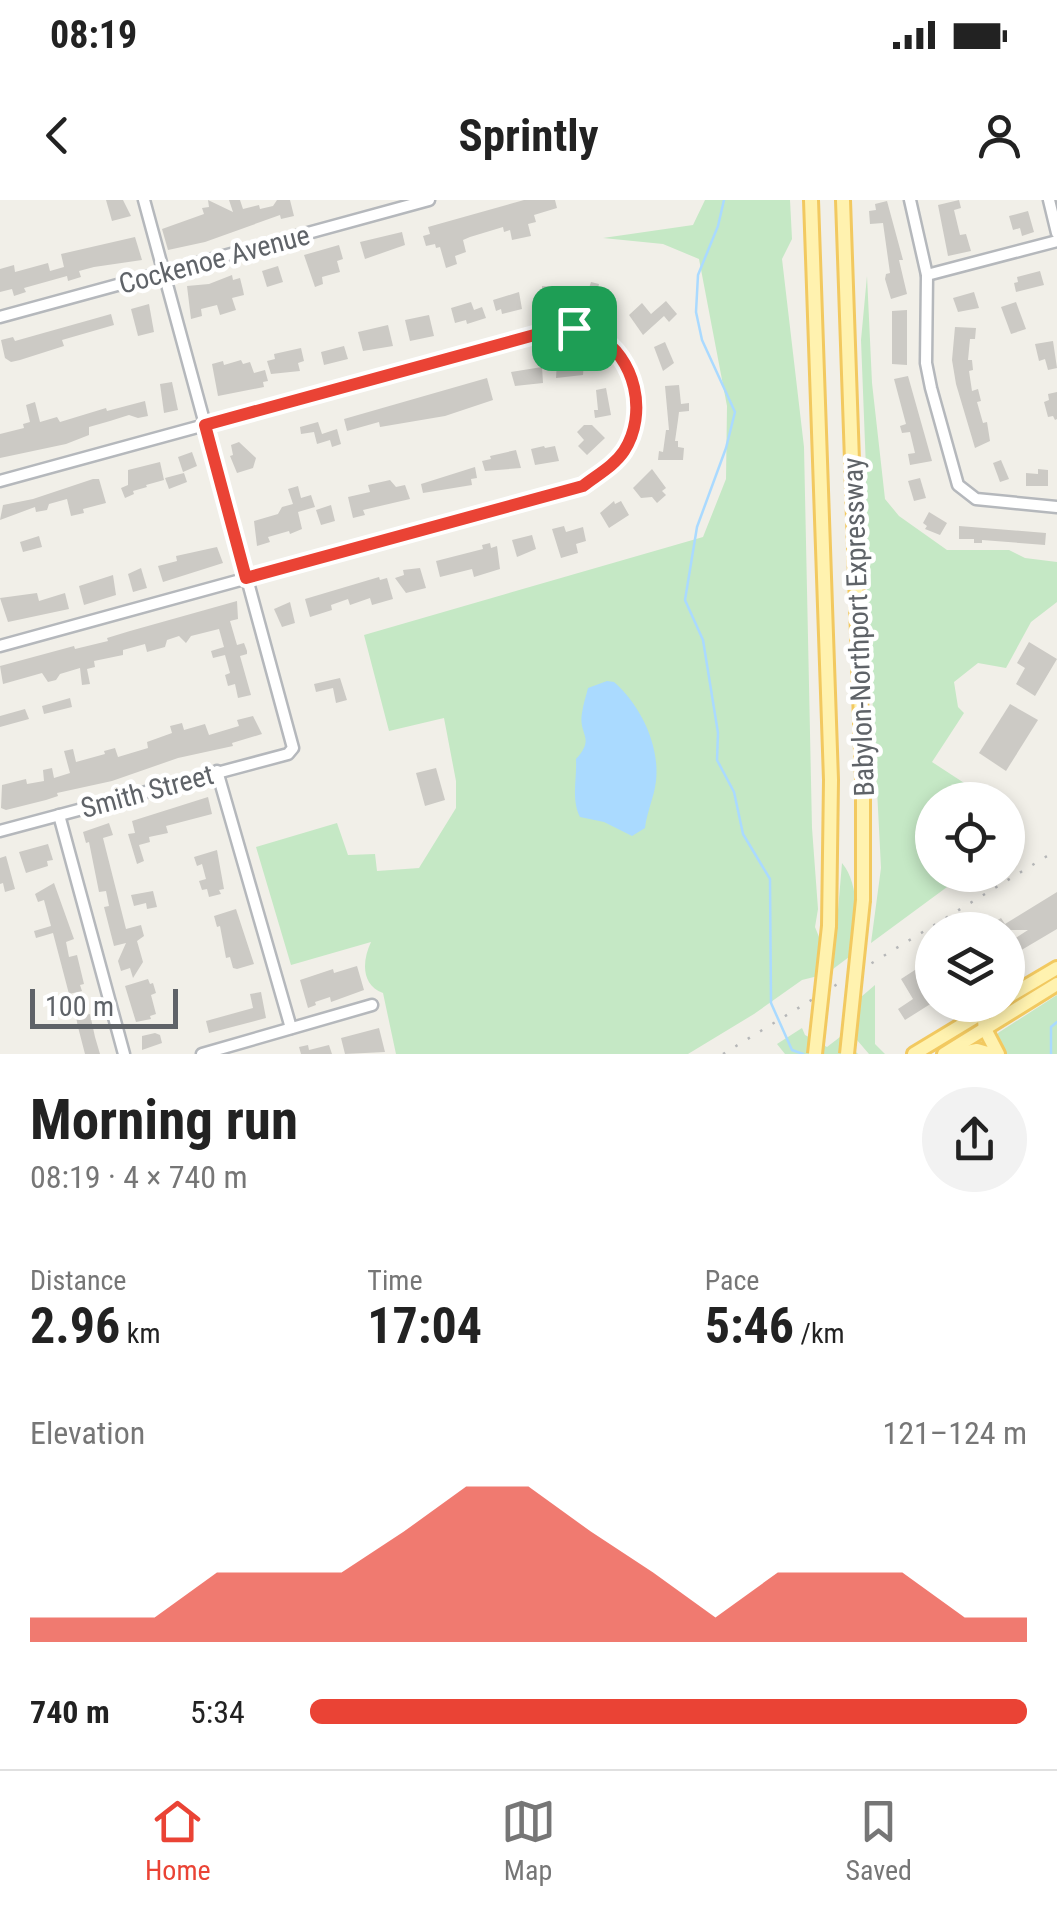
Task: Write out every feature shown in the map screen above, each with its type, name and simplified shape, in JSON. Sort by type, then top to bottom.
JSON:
[{"type":"main road","name":"Babylon-Northport Expressway","points":[[811,200],[831,780],[829,926],[814,1054]]},
{"type":"main road","name":"Babylon-Northport Expressway","points":[[844,200],[863,780],[860,960],[847,1054]]},
{"type":"main road","points":[[1025,987],[1057,968]]},
{"type":"main road","points":[[944,1054],[1057,984]]},
{"type":"main road","points":[[914,1054],[969,1022]]},
{"type":"main road","points":[[985,1022],[995,1054]]},
{"type":"main road","points":[[957,1054],[977,1050],[995,1054]]},
{"type":"street","points":[[144,200],[246,578]]},
{"type":"street","name":"Cockenoe Avenue","points":[[0,317],[429,200]]},
{"type":"street","points":[[910,200],[927,275],[926,363],[958,485],[976,499],[1057,507]]},
{"type":"street","points":[[1049,200],[1057,233]]},
{"type":"street","points":[[927,275],[1057,241]]},
{"type":"street","points":[[0,481],[549,331],[574,328],[596,334],[614,349],[634,382],[637,409],[632,434],[612,465],[583,486],[0,646]]},
{"type":"street","name":"Smith Street","points":[[0,831],[288,754],[294,748],[246,578]]},
{"type":"street","points":[[217,771],[291,1028]]},
{"type":"street","points":[[59,815],[124,1054]]},
{"type":"street","points":[[202,1054],[372,1004]]},
{"type":"green space","points":[[705,200],[790,200],[792,239],[782,259],[804,447],[812,828],[818,909],[815,927],[821,942],[818,976],[802,980],[688,1054],[396,1054],[383,993],[371,984],[365,972],[371,942],[291,965],[256,847],[337,823],[348,855],[375,854],[377,871],[419,868],[456,808],[456,781],[444,718],[389,731],[364,635],[703,537],[726,479],[727,406],[699,259],[663,244],[603,238],[693,225]]},
{"type":"green space","points":[[867,276],[872,383],[885,499],[899,516],[947,550],[1009,550],[1025,558],[1057,562],[1057,602],[1031,622],[1006,668],[978,663],[954,682],[958,707],[964,713],[932,762],[963,782],[915,782],[915,892],[940,892],[871,943],[881,868],[866,573],[861,340]]},
{"type":"green space","points":[[842,863],[855,895],[855,931],[853,954],[833,969]]},
{"type":"green space","points":[[875,985],[875,1044],[885,1054],[869,1054],[857,1040],[861,997]]},
{"type":"green space","points":[[1057,995],[1057,1054],[1003,1054],[996,1040],[998,1033],[1015,1022],[1025,1022],[1025,1016]]},
{"type":"green space","points":[[802,1028],[805,1035],[827,1047],[840,1037],[858,1054],[785,1054],[777,1044]]},
{"type":"water","points":[[614,682],[632,702],[655,753],[656,781],[645,828],[632,836],[604,822],[580,817],[576,803],[576,759],[586,741],[581,720],[588,688]]},
{"type":"building","points":[[106,200],[123,200],[131,216],[112,221]]},
{"type":"building","points":[[208,200],[233,212],[229,200],[240,200],[243,209],[259,205],[260,209],[273,206],[277,200],[290,200],[294,216],[281,219],[280,215],[205,242],[168,250],[162,229],[204,214],[202,208],[209,207]]},
{"type":"building","points":[[524,200],[555,200],[557,208],[534,215],[536,222],[528,224],[531,236],[512,240],[510,230],[504,232],[503,227],[470,237],[463,240],[466,252],[455,256],[457,264],[446,268],[440,247],[426,246],[423,236],[430,234],[428,227]]},
{"type":"building","points":[[959,200],[961,208],[954,210],[960,235],[966,234],[971,251],[948,256],[938,205]]},
{"type":"building","points":[[887,201],[903,260],[899,260],[907,294],[891,299],[885,279],[890,273],[883,223],[870,224],[869,211],[876,210],[875,204]]},
{"type":"building","points":[[1028,211],[1034,232],[1022,236],[1020,228],[1013,230],[1009,216]]},
{"type":"building","points":[[402,232],[405,245],[365,259],[360,242]]},
{"type":"building","points":[[135,237],[142,260],[79,271],[81,277],[68,281],[67,276],[24,288],[26,292],[14,296],[12,289],[0,292],[0,269],[14,265],[15,272],[48,263],[50,271],[64,267],[61,254]]},
{"type":"building","points":[[339,245],[343,259],[337,261],[340,272],[322,277],[323,284],[315,287],[304,255]]},
{"type":"building","points":[[278,266],[283,282],[267,287],[262,271]]},
{"type":"building","points":[[1040,271],[1044,285],[1016,292],[1017,277]]},
{"type":"building","points":[[232,275],[233,280],[240,278],[244,295],[232,298],[236,310],[220,315],[217,305],[201,309],[202,316],[191,319],[187,286],[209,284]]},
{"type":"building","points":[[591,282],[599,284],[597,293],[610,297],[607,309],[580,302],[583,289],[588,291]]},
{"type":"building","points":[[542,286],[562,287],[558,307],[536,305],[536,295],[542,295]]},
{"type":"building","points":[[519,292],[522,309],[502,314],[501,309],[496,311],[493,300]]},
{"type":"building","points":[[974,292],[979,308],[958,312],[953,298]]},
{"type":"building","points":[[666,301],[677,314],[669,322],[664,316],[643,335],[629,315],[642,303],[651,314]]},
{"type":"building","points":[[471,302],[474,310],[482,307],[486,318],[455,323],[451,308]]},
{"type":"building","points":[[1016,302],[1026,329],[1011,334],[1001,307]]},
{"type":"building","points":[[149,304],[154,332],[138,336],[131,309]]},
{"type":"building","points":[[907,310],[907,365],[892,364],[892,311]]},
{"type":"building","points":[[111,314],[114,325],[62,340],[64,346],[11,362],[5,358],[1,340],[13,337],[15,341]]},
{"type":"building","points":[[429,315],[434,336],[410,341],[405,320]]},
{"type":"building","points":[[388,325],[393,346],[363,351],[358,332]]},
{"type":"building","points":[[955,327],[976,328],[975,339],[970,339],[968,360],[972,360],[973,370],[969,371],[972,391],[978,389],[981,401],[977,402],[983,423],[987,422],[990,441],[975,448],[952,360]]},
{"type":"building","points":[[1053,341],[1057,368],[1048,370],[1045,359],[1039,361],[1035,344]]},
{"type":"building","points":[[665,342],[674,363],[663,371],[654,347]]},
{"type":"building","points":[[344,346],[348,359],[324,365],[321,352]]},
{"type":"building","points":[[301,348],[304,361],[298,363],[300,371],[271,374],[267,361],[275,359],[274,354]]},
{"type":"building","points":[[241,360],[243,364],[250,362],[254,373],[265,370],[268,381],[263,382],[264,387],[218,396],[212,364]]},
{"type":"building","points":[[557,362],[584,363],[583,375],[556,378]]},
{"type":"building","points":[[542,367],[543,383],[515,386],[511,372]]},
{"type":"building","points":[[908,376],[932,461],[910,465],[908,454],[915,453],[910,432],[902,433],[900,426],[906,424],[894,379]]},
{"type":"building","points":[[487,378],[493,400],[445,416],[380,427],[379,422],[347,431],[344,419]]},
{"type":"building","points":[[172,382],[178,410],[164,413],[160,384]]},
{"type":"building","points":[[679,385],[681,404],[689,403],[689,411],[679,412],[675,441],[684,448],[683,460],[658,460],[669,430],[665,386]]},
{"type":"building","points":[[606,388],[611,415],[595,418],[596,390]]},
{"type":"building","points":[[1057,392],[1055,420],[1048,417],[1044,402],[1049,400],[1048,394]]},
{"type":"building","points":[[145,401],[148,416],[129,415],[89,427],[89,435],[66,444],[0,458],[0,434],[24,428],[23,424],[30,422],[26,405],[35,402],[40,422],[57,417],[60,422]]},
{"type":"building","points":[[318,422],[322,434],[337,429],[341,444],[332,447],[330,440],[317,444],[314,432],[301,434],[300,427]]},
{"type":"building","points":[[584,425],[592,425],[605,438],[587,455],[578,446],[584,440],[577,432]]},
{"type":"building","points":[[239,442],[256,458],[253,468],[237,473],[230,456],[231,445]]},
{"type":"building","points":[[555,446],[559,461],[535,465],[531,449]]},
{"type":"building","points":[[516,450],[521,468],[485,471],[482,461]]},
{"type":"building","points":[[192,452],[197,466],[183,472],[178,457]]},
{"type":"building","points":[[1001,460],[1009,479],[1000,482],[993,463]]},
{"type":"building","points":[[160,462],[164,480],[133,491],[125,498],[121,488],[128,485],[128,470]]},
{"type":"building","points":[[475,467],[477,478],[471,479],[472,485],[423,493],[421,484]]},
{"type":"building","points":[[652,469],[666,488],[662,491],[666,495],[657,503],[652,497],[641,498],[633,488]]},
{"type":"building","points":[[1038,469],[1048,470],[1048,486],[1026,486],[1026,473],[1038,474]]},
{"type":"building","points":[[184,473],[187,482],[169,489],[165,478]]},
{"type":"building","points":[[920,478],[926,498],[914,501],[908,481]]},
{"type":"building","points":[[99,479],[106,503],[83,509],[84,513],[71,516],[67,499],[49,504],[47,510],[36,512],[35,507],[0,520],[3,505]]},
{"type":"building","points":[[390,480],[396,487],[405,485],[410,499],[363,510],[365,515],[353,518],[348,497],[370,492],[368,485]]},
{"type":"building","points":[[298,486],[301,498],[311,495],[315,507],[298,512],[302,529],[268,537],[270,542],[257,546],[254,521],[278,514],[282,507],[293,504],[288,489]]},
{"type":"building","points":[[614,501],[621,501],[629,515],[609,528],[600,513]]},
{"type":"building","points":[[331,505],[335,521],[321,525],[316,510]]},
{"type":"building","points":[[929,512],[947,523],[940,535],[925,529],[923,523]]},
{"type":"building","points":[[564,526],[566,532],[583,527],[586,541],[576,544],[578,553],[561,558],[552,529]]},
{"type":"building","points":[[959,526],[1046,533],[1045,545],[982,540],[974,543],[974,539],[959,539]]},
{"type":"building","points":[[532,535],[536,549],[517,557],[512,540]]},
{"type":"building","points":[[39,536],[42,547],[23,552],[20,542]]},
{"type":"building","points":[[490,543],[491,548],[497,546],[500,569],[474,577],[472,569],[440,577],[436,561],[483,549],[482,545]]},
{"type":"building","points":[[217,547],[223,563],[163,582],[158,566],[177,561],[176,556]]},
{"type":"building","points":[[141,568],[147,588],[133,592],[128,574]]},
{"type":"building","points":[[420,568],[426,588],[406,593],[395,578],[404,575],[403,570]]},
{"type":"building","points":[[113,575],[116,595],[84,605],[79,586]]},
{"type":"building","points":[[387,578],[393,599],[372,605],[370,598],[350,605],[348,599],[331,605],[332,610],[310,617],[305,599]]},
{"type":"building","points":[[37,593],[39,601],[65,593],[69,609],[8,622],[0,598]]},
{"type":"building","points":[[237,601],[238,619],[230,621],[237,645],[244,643],[247,651],[240,656],[251,695],[238,698],[235,684],[228,686],[225,675],[230,673],[225,655],[213,658],[211,651],[224,647],[219,629],[191,636],[186,643],[179,636],[167,640],[165,647],[147,652],[145,644],[123,650],[123,655],[94,661],[95,667],[87,669],[90,684],[82,685],[80,668],[48,682],[42,673],[3,684],[0,666],[108,641],[107,638]]},
{"type":"building","points":[[290,602],[295,623],[282,627],[274,609]]},
{"type":"building","points":[[1029,642],[1057,659],[1035,696],[1016,684],[1025,668],[1017,663]]},
{"type":"building","points":[[340,678],[347,700],[336,703],[333,688],[316,692],[314,684]]},
{"type":"building","points":[[70,698],[72,707],[44,714],[42,706]]},
{"type":"building","points":[[1010,704],[1038,720],[1006,771],[979,753]]},
{"type":"building","points":[[25,709],[29,719],[0,727],[0,716]]},
{"type":"building","points":[[253,716],[262,734],[232,743],[233,746],[178,758],[112,781],[57,793],[58,796],[46,800],[1,808],[2,785],[26,779],[27,784],[44,781],[43,770],[52,768],[54,778],[70,773],[64,751],[73,749],[76,762],[115,748],[118,757],[148,748],[147,742],[172,733],[170,726],[182,723],[184,730],[205,724],[209,735],[239,726],[237,720]]},
{"type":"building","points":[[436,768],[445,800],[425,806],[416,773]]},
{"type":"building","points":[[208,797],[212,814],[166,826],[168,833],[149,837],[150,842],[139,845],[144,861],[137,864],[128,834],[135,833],[132,821]]},
{"type":"building","points":[[109,823],[113,835],[103,838],[126,929],[141,925],[144,936],[137,941],[143,962],[133,978],[130,968],[121,971],[118,961],[126,943],[114,946],[104,907],[109,906],[106,891],[99,892],[89,842],[86,843],[83,832]]},
{"type":"building","points":[[48,844],[53,860],[47,861],[48,866],[26,873],[19,852]]},
{"type":"building","points":[[217,850],[224,889],[209,897],[199,881],[206,879],[202,864],[197,866],[194,857]]},
{"type":"building","points":[[6,856],[15,889],[5,892],[3,883],[0,884],[0,858]]},
{"type":"building","points":[[54,883],[74,939],[66,942],[69,957],[77,955],[84,984],[80,985],[82,991],[69,994],[53,933],[36,938],[34,931],[51,926],[44,900],[38,902],[35,894]]},
{"type":"building","points":[[153,891],[157,907],[147,909],[146,903],[134,906],[131,895]]},
{"type":"building","points":[[1057,892],[1057,929],[1025,948],[1028,930],[1024,912]]},
{"type":"building","points":[[236,909],[254,964],[237,969],[230,957],[226,958],[220,926],[217,927],[214,916]]},
{"type":"building","points":[[357,966],[364,990],[331,1002],[330,997],[308,1008],[300,980]]},
{"type":"building","points":[[915,970],[915,1014],[905,1020],[898,1009],[913,999],[901,979]]},
{"type":"building","points":[[148,979],[156,993],[151,995],[156,1014],[136,1022],[125,986]]},
{"type":"building","points":[[261,992],[266,1018],[209,1033],[206,1021],[253,1008],[250,994]]},
{"type":"building","points":[[90,1014],[100,1054],[85,1054],[78,1027],[76,1017]]},
{"type":"building","points":[[379,1028],[385,1052],[345,1054],[341,1038]]},
{"type":"building","points":[[155,1033],[162,1043],[142,1050],[142,1036]]},
{"type":"building","points":[[308,1045],[309,1050],[329,1045],[332,1054],[301,1054],[299,1047]]},
{"type":"waterway","points":[[724,200],[698,275],[696,312],[702,340],[735,412],[697,527],[685,600],[703,640],[718,733],[717,760],[734,792],[743,834],[770,879],[771,1003],[792,1050],[803,1054]]},
{"type":"waterway","points":[[1051,1054],[1051,1027],[1057,1022]]},
{"type":"railway","points":[[723,1054],[1057,850]]},
{"type":"route","points":[[574,328],[596,334],[614,349],[634,382],[637,409],[632,434],[612,465],[583,486],[246,578],[205,425],[549,331],[574,328]]}]
